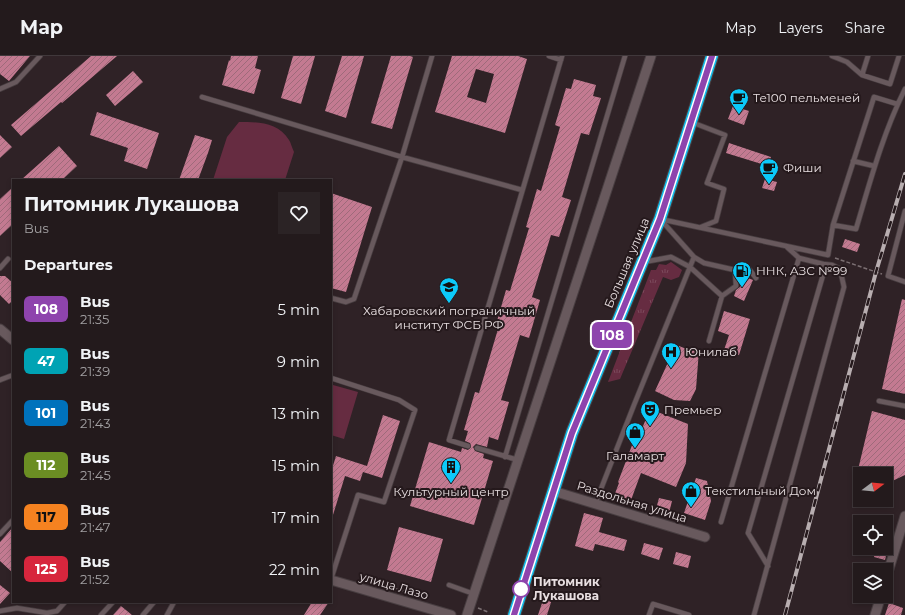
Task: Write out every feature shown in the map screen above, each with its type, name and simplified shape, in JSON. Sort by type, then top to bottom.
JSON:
[{"type":"highway","name":"Большая улица","points":[[514,615],[572,433],[660,219],[712,56]]},
{"type":"street","points":[[467,615],[651,56]]},
{"type":"street","points":[[0,329],[12,339]]},
{"type":"street","name":"Раздольная улица","points":[[553,491],[705,537]]},
{"type":"street","points":[[891,563],[905,516]]},
{"type":"street","name":"улица Лазо","points":[[332,579],[451,615]]},
{"type":"street","points":[[875,615],[879,603]]},
{"type":"lane","points":[[0,89],[16,82],[40,56]]},
{"type":"lane","points":[[332,298],[346,302],[354,299],[402,157],[432,56]]},
{"type":"lane","points":[[468,446],[449,440],[562,58],[548,56]]},
{"type":"lane","points":[[505,457],[625,56]]},
{"type":"lane","points":[[832,56],[847,62],[862,74],[890,84],[899,56]]},
{"type":"lane","points":[[862,74],[868,56]]},
{"type":"lane","points":[[833,225],[856,230],[874,166],[905,89]]},
{"type":"lane","points":[[660,219],[828,255],[833,225],[874,96],[898,104]]},
{"type":"lane","points":[[202,97],[402,157],[522,190]]},
{"type":"lane","points":[[691,122],[725,135],[707,183],[724,189],[716,220],[700,228]]},
{"type":"lane","points":[[853,161],[874,166]]},
{"type":"lane","points":[[905,211],[888,276],[905,282]]},
{"type":"lane","points":[[660,219],[694,257],[704,263],[735,270],[749,269],[756,278]]},
{"type":"lane","points":[[754,615],[844,287],[840,269],[832,265],[799,258],[787,246]]},
{"type":"lane","points":[[642,262],[671,257],[690,267],[722,296]]},
{"type":"lane","points":[[595,504],[694,257]]},
{"type":"lane","points":[[721,522],[799,258]]},
{"type":"lane","points":[[0,268],[8,259]]},
{"type":"lane","points":[[768,566],[748,533],[823,275],[823,264]]},
{"type":"lane","points":[[709,341],[722,296],[736,286],[735,270]]},
{"type":"lane","points":[[0,380],[12,375]]},
{"type":"lane","points":[[332,378],[399,400],[415,410],[384,502],[358,495],[332,576]]},
{"type":"lane","points":[[879,401],[905,406]]},
{"type":"lane","points":[[477,448],[518,460]]},
{"type":"lane","points":[[0,534],[12,521]]},
{"type":"lane","points":[[449,584],[474,594]]},
{"type":"lane","points":[[0,611],[17,608],[47,613],[57,611],[64,603]]},
{"type":"lane","points":[[101,615],[112,603]]},
{"type":"lane","points":[[143,615],[153,603]]},
{"type":"lane","points":[[166,615],[173,603]]},
{"type":"lane","points":[[649,615],[653,604],[689,615]]},
{"type":"path","points":[[828,255],[888,276]]},
{"type":"path","points":[[383,585],[413,594]]},
{"type":"green space","points":[[239,122],[267,124],[279,130],[290,141],[294,152],[285,179],[213,179],[227,137]]},
{"type":"green space","points":[[671,262],[682,270],[679,277],[671,280],[663,277],[620,379],[608,382],[651,270],[656,270],[659,264],[666,265]]},
{"type":"green space","points":[[333,385],[358,392],[344,439],[332,435]]},
{"type":"building","points":[[0,56],[30,56],[9,81],[0,74]]},
{"type":"building","points":[[91,56],[117,56],[21,136],[11,125]]},
{"type":"building","points":[[231,56],[258,56],[255,68],[261,70],[254,94],[222,85]]},
{"type":"building","points":[[293,56],[315,56],[301,104],[281,98]]},
{"type":"building","points":[[342,56],[364,56],[346,118],[325,111]]},
{"type":"building","points":[[391,56],[413,57],[392,129],[371,123]]},
{"type":"building","points":[[452,56],[518,56],[527,59],[505,133],[435,112]],"holes":[[[476,69],[494,74],[486,103],[467,97]]]},
{"type":"building","points":[[133,71],[143,82],[115,106],[106,95]]},
{"type":"building","points":[[574,79],[596,85],[593,96],[601,98],[589,135],[581,133],[562,197],[571,200],[559,237],[551,235],[532,297],[540,300],[529,338],[520,335],[501,400],[509,402],[498,440],[489,437],[487,447],[476,444],[473,447],[475,451],[484,454],[483,458],[493,461],[474,525],[410,506],[429,442],[461,452],[462,448],[468,450],[471,447],[470,443],[465,441],[468,431],[464,430],[475,392],[479,393],[498,329],[495,328],[506,290],[510,291],[529,228],[526,227],[537,189],[541,191],[560,127],[555,125],[566,88],[571,89]]},
{"type":"building","points":[[733,106],[749,111],[744,125],[728,119]]},
{"type":"building","points":[[97,112],[159,133],[147,169],[124,161],[128,148],[90,135]]},
{"type":"building","points":[[0,135],[12,147],[0,158]]},
{"type":"building","points":[[195,135],[212,140],[198,179],[179,179]]},
{"type":"building","points":[[729,143],[771,157],[768,166],[726,153]]},
{"type":"building","points":[[59,146],[77,166],[63,179],[22,179]]},
{"type":"building","points":[[765,179],[777,182],[774,191],[762,188]]},
{"type":"building","points":[[12,188],[12,225],[0,236],[0,199]]},
{"type":"building","points":[[332,193],[372,207],[346,292],[332,288]]},
{"type":"building","points":[[845,239],[860,244],[857,252],[842,247]]},
{"type":"building","points":[[0,276],[5,276],[12,282],[12,301],[9,304],[0,295]]},
{"type":"building","points":[[743,276],[753,280],[744,301],[734,296],[736,290],[740,287]]},
{"type":"building","points":[[902,299],[905,300],[905,394],[882,389]]},
{"type":"building","points":[[724,311],[750,319],[739,355],[724,350],[729,335],[718,331]]},
{"type":"building","points":[[679,346],[699,350],[696,389],[690,401],[674,400],[655,391],[675,347]]},
{"type":"building","points":[[650,409],[688,424],[686,463],[676,487],[641,473],[631,500],[624,500],[614,496],[619,483],[618,482],[634,440],[637,441]]},
{"type":"building","points":[[872,411],[905,420],[905,475],[893,481],[893,467],[859,467]]},
{"type":"building","points":[[383,415],[400,421],[382,478],[363,472],[360,481],[345,476],[332,515],[332,469],[336,456],[367,466]]},
{"type":"building","points":[[696,478],[707,481],[711,501],[705,520],[684,513]]},
{"type":"building","points":[[659,498],[672,501],[669,513],[656,509]]},
{"type":"building","points":[[584,513],[603,518],[599,532],[627,540],[624,551],[595,544],[593,551],[575,546]]},
{"type":"building","points":[[399,527],[443,539],[431,582],[387,570]]},
{"type":"building","points":[[12,528],[12,572],[0,561],[0,542]]},
{"type":"building","points":[[644,543],[663,548],[659,560],[641,554]]},
{"type":"building","points":[[676,552],[691,556],[688,568],[673,564]]},
{"type":"building","points":[[874,555],[886,555],[885,560],[874,557]]},
{"type":"building","points":[[0,585],[10,593],[0,604]]},
{"type":"building","points":[[545,594],[553,596],[547,615],[538,615]]},
{"type":"building","points":[[311,603],[328,603],[320,615],[304,615]]},
{"type":"building","points":[[889,603],[903,608],[901,615],[885,615]]},
{"type":"building","points":[[121,606],[132,615],[113,615]]},
{"type":"railway","points":[[785,615],[876,272],[905,174]]},
{"type":"bus line","name":"108","points":[[514,615],[521,589],[572,433],[660,219],[712,56]]},
{"type":"place","name":"Те100 пельменей","points":[[739,115]]},
{"type":"place","name":"Фиши","points":[[769,185]]},
{"type":"place","name":"ННК, АЗС №99","points":[[742,288]]},
{"type":"place","name":"Хабаровский пограничный институт ФСБ РФ","points":[[449,304]]},
{"type":"place","name":"Юнилаб","points":[[671,369]]},
{"type":"place","name":"Премьер","points":[[650,427]]},
{"type":"place","name":"Галамарт","points":[[635,449]]},
{"type":"place","name":"Культурный центр","points":[[451,484]]},
{"type":"place","name":"Текстильный Дом","points":[[691,508]]},
{"type":"place","name":"Питомник Лукашова","points":[[521,589]]}]
